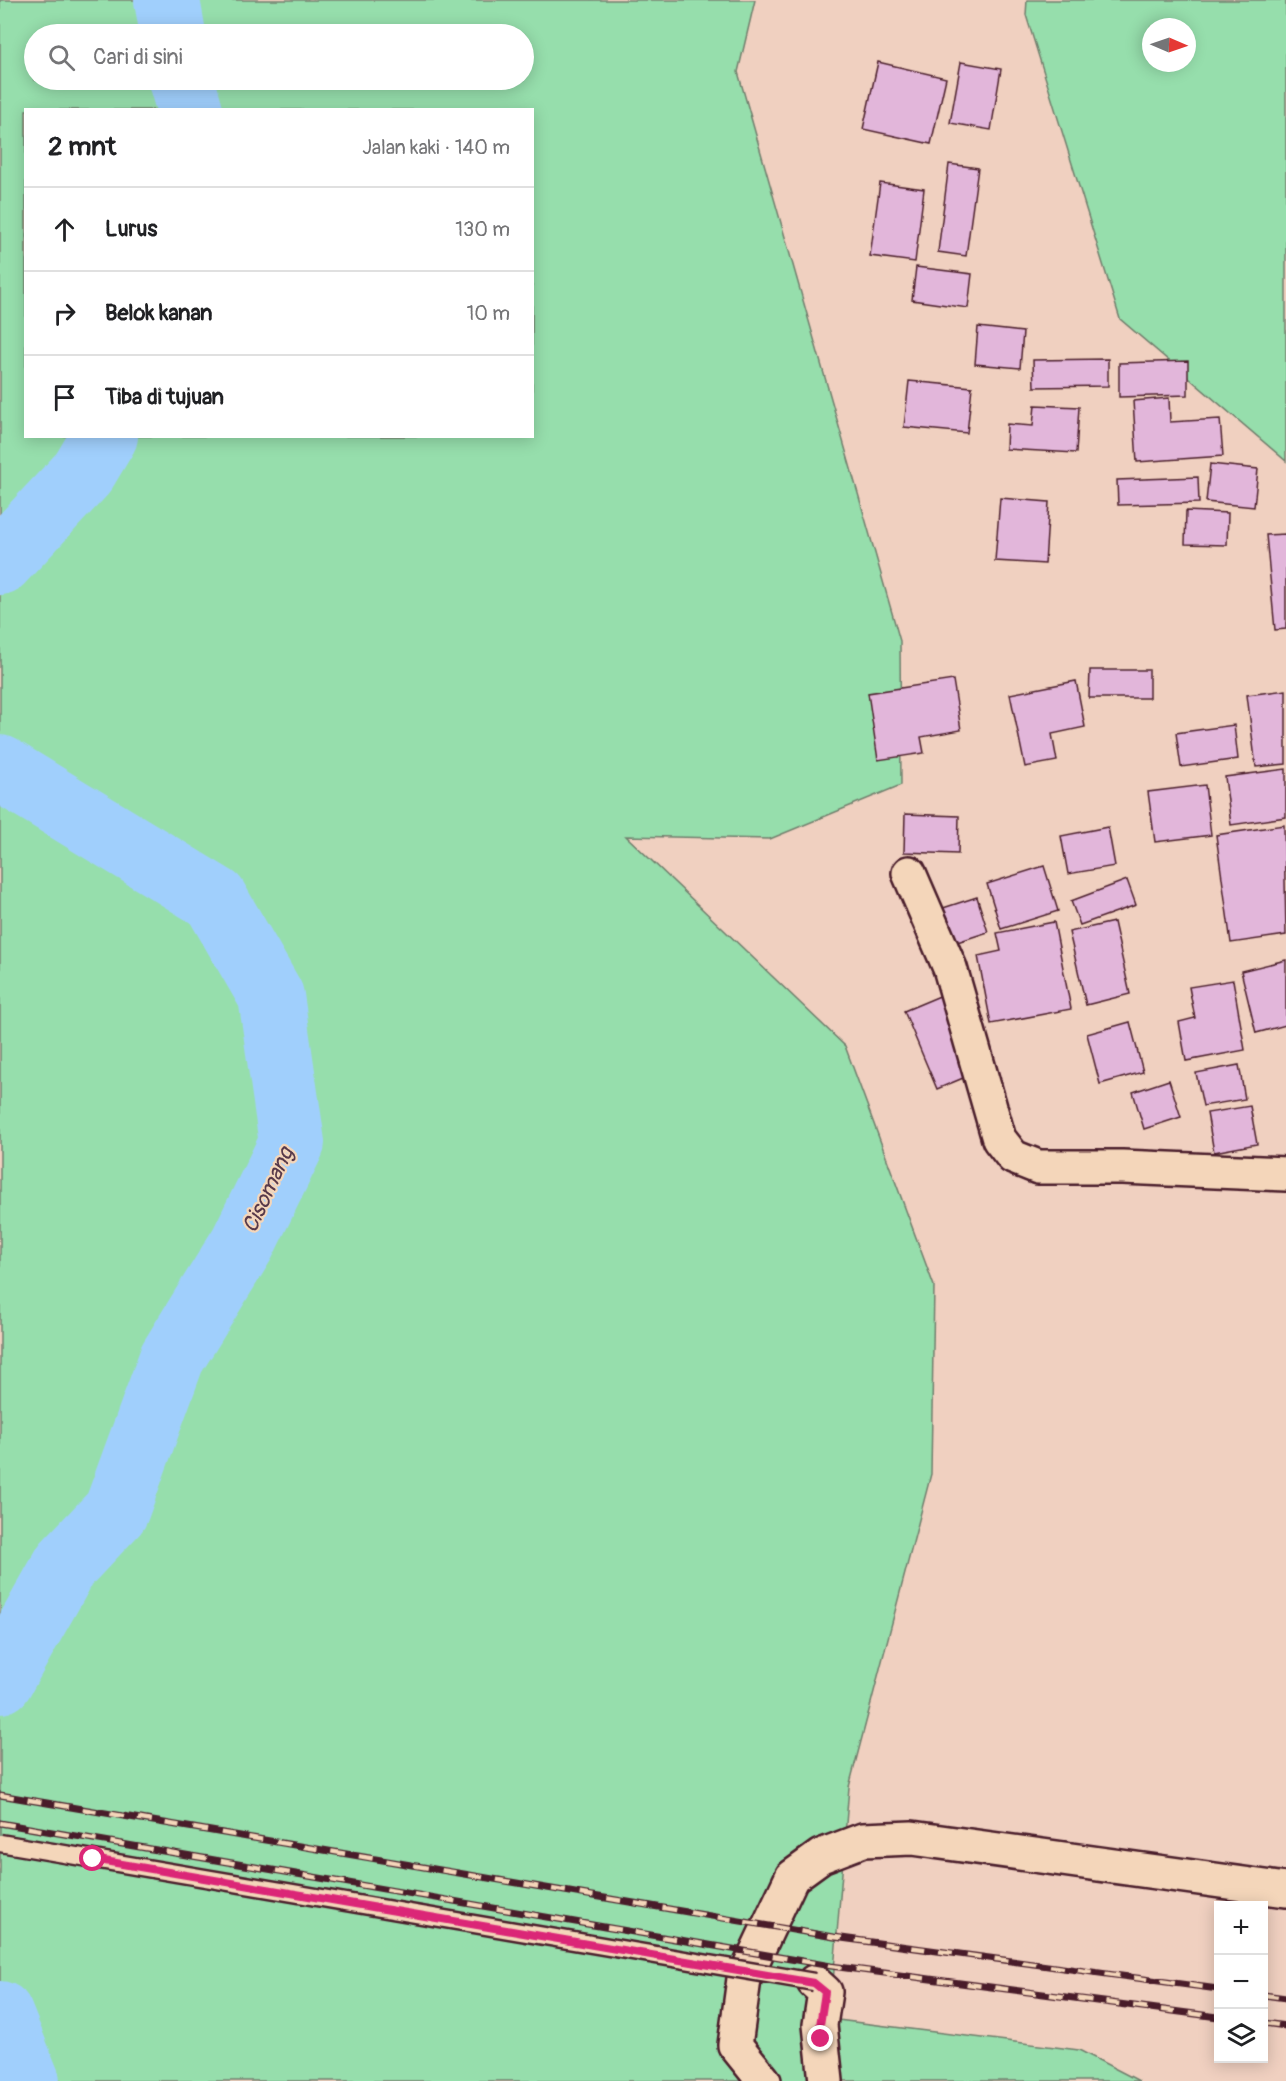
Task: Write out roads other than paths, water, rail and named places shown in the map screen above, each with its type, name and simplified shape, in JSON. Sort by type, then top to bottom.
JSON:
[{"type":"street","points":[[909,873],[950,968],[999,1138],[1013,1157],[1038,1167],[1122,1167],[1286,1174]]},
{"type":"street","points":[[764,2081],[735,2045],[744,1979],[792,1877],[821,1856],[863,1840],[912,1838],[1286,1890]]},
{"type":"street","points":[[814,1983],[825,1992],[820,2025],[826,2081]]},
{"type":"lane","points":[[0,1843],[814,1983]]},
{"type":"waterway","name":"Cisomang","points":[[167,0],[171,24]]},
{"type":"waterway","name":"Cisomang","points":[[184,90],[189,108]]},
{"type":"waterway","name":"Cisomang","points":[[0,562],[83,473],[104,438]]},
{"type":"waterway","name":"Cisomang","points":[[0,768],[215,899],[271,996],[292,1143],[243,1243],[172,1358],[116,1511],[66,1564],[0,1681]]},
{"type":"waterway","name":"Cisomang","points":[[0,2014],[27,2081]]},
{"type":"railway","points":[[0,1795],[834,1937],[1214,1988]]},
{"type":"railway","points":[[0,1823],[831,1966],[1214,2016]]},
{"type":"railway","points":[[1268,1996],[1286,1998]]},
{"type":"railway","points":[[1268,2024],[1286,2026]]}]
